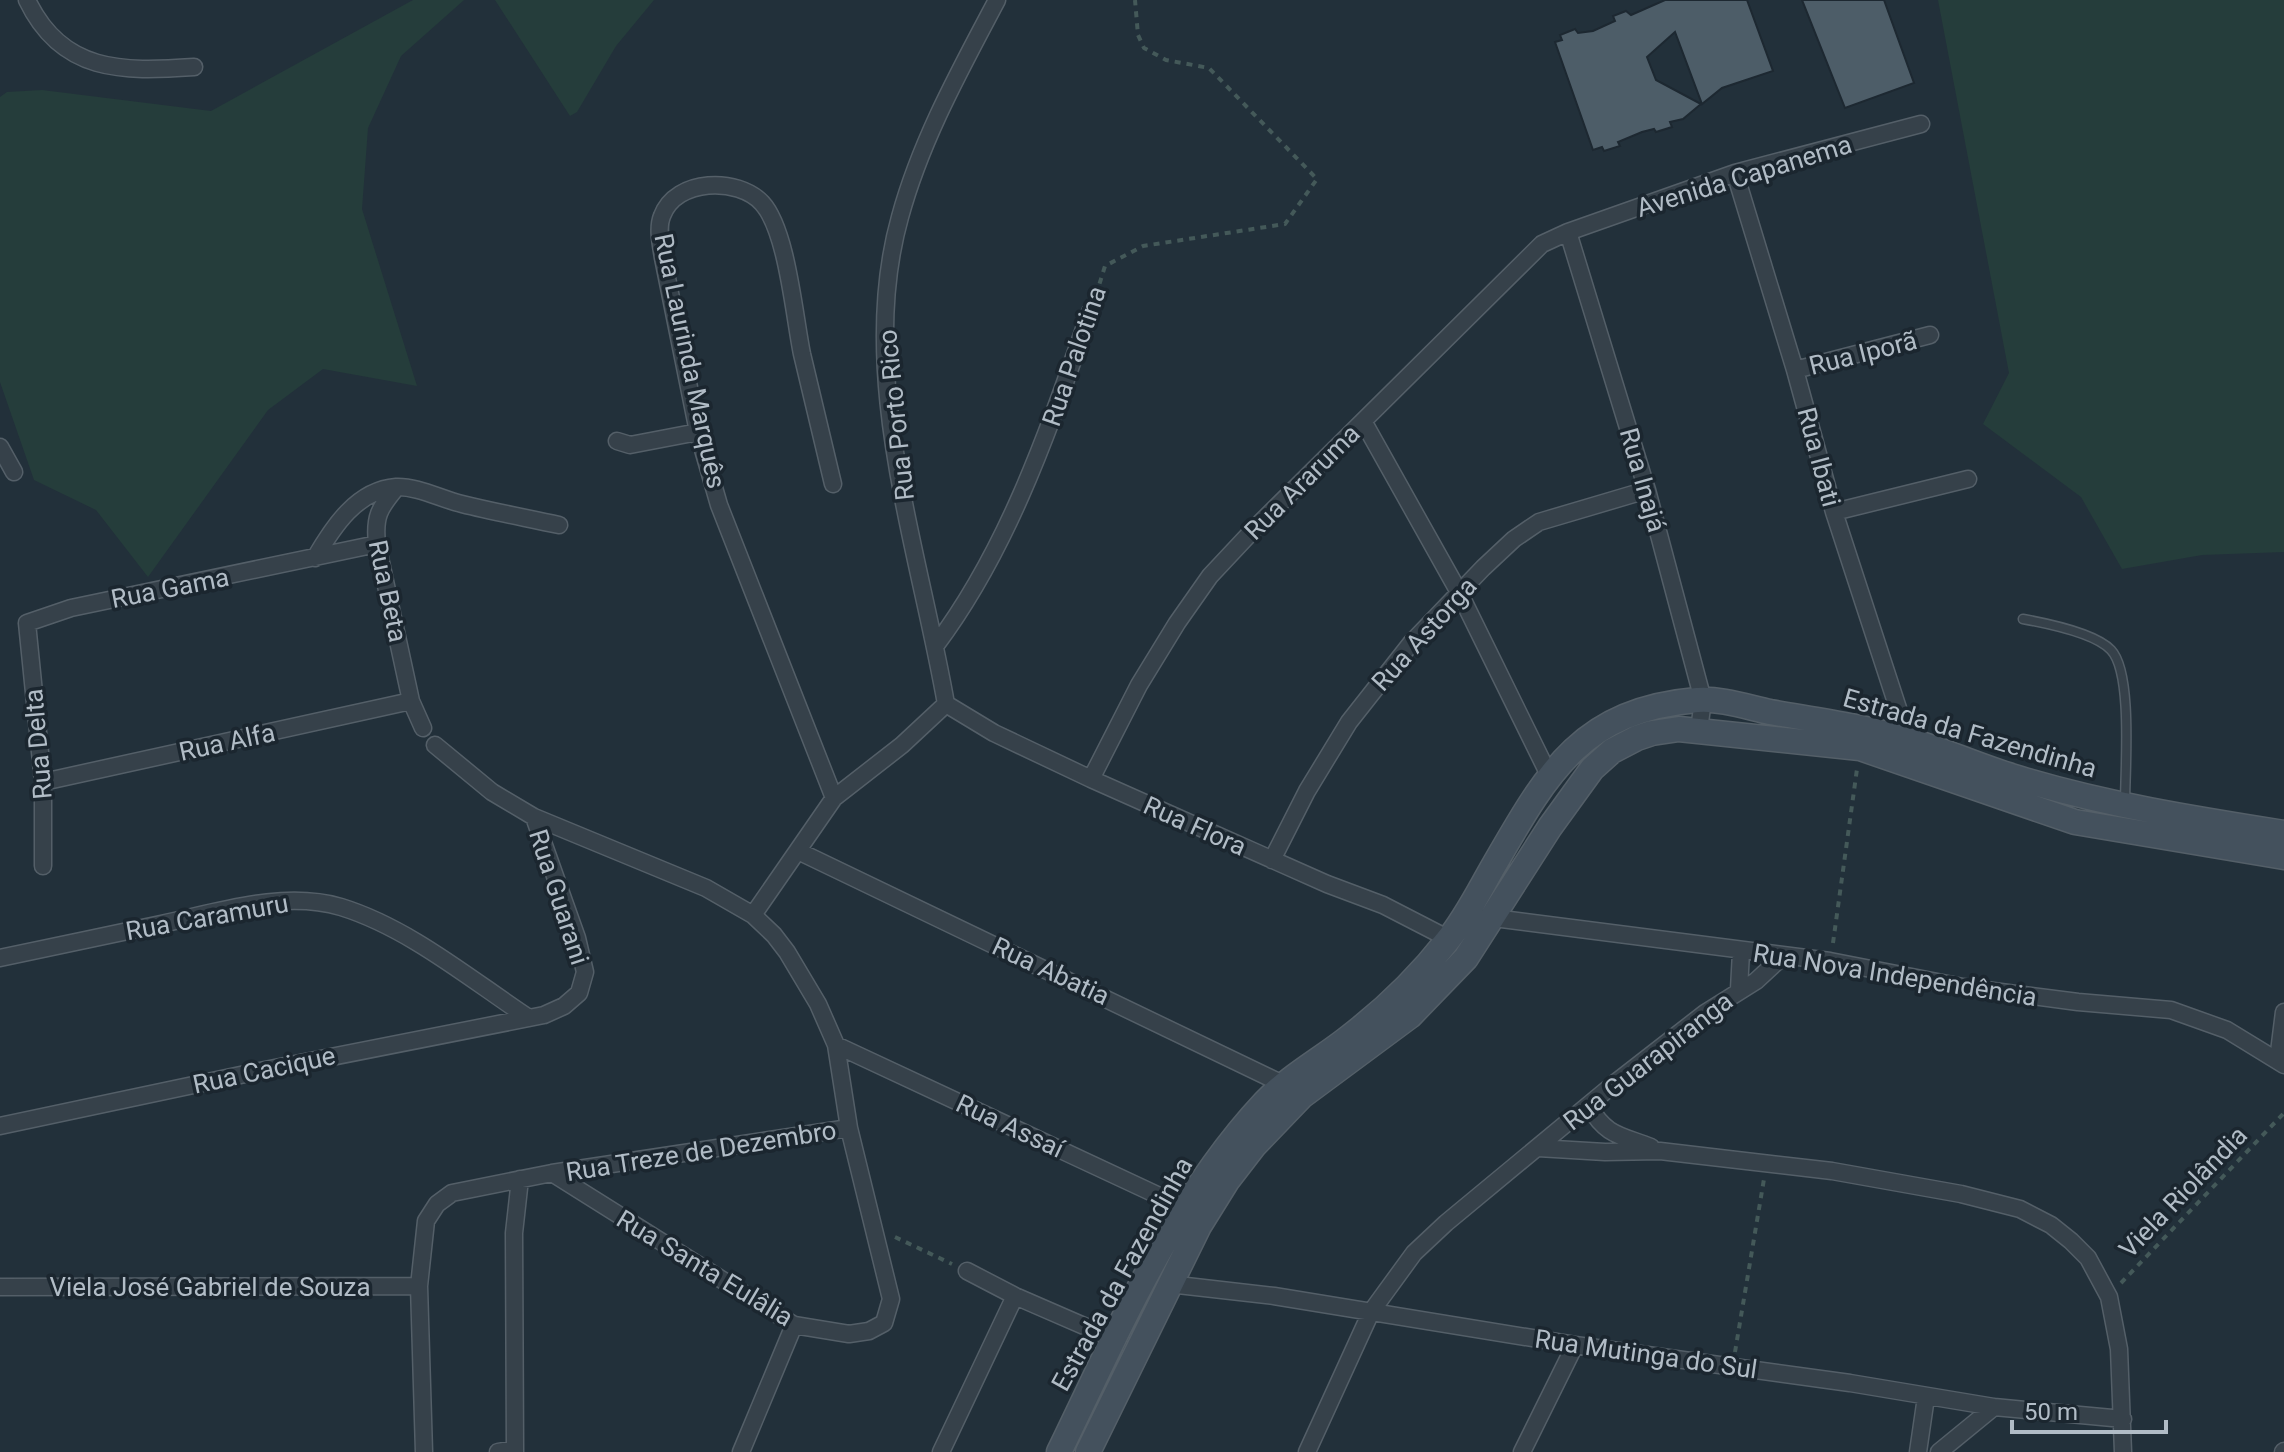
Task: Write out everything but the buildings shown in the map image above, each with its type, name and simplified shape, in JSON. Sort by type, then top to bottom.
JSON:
[{"type":"main road","name":"Estrada da Fazendinha","points":[[1059,1452],[1114,1339],[1185,1208],[1232,1139],[1407,988],[1467,913],[1549,775],[1578,745],[1630,714],[1673,703],[1703,700],[1865,728],[1908,739],[2017,778],[2125,805],[2284,833]]},
{"type":"main road","name":"Estrada da Fazendinha","points":[[1088,1452],[1199,1226],[1293,1089],[1410,1016],[1466,958],[1573,793],[1612,751],[1652,733],[1679,729],[1860,748],[2075,822],[2284,857]]},
{"type":"street","points":[[27,0],[46,32],[72,54],[110,66],[154,70],[194,67]]},
{"type":"street","name":"Rua Porto Rico","points":[[946,704],[906,511],[892,426],[884,322],[899,219],[910,186],[947,97],[997,0]]},
{"type":"street","name":"Avenida Capanema","points":[[1568,232],[1735,173],[1921,124]]},
{"type":"street","name":"Rua Ibati","points":[[1735,173],[1834,512],[1908,739]]},
{"type":"street","name":"Rua Laurinda Marquês","points":[[833,484],[774,218],[760,200],[743,190],[723,185],[690,190],[667,206],[661,217],[663,258],[698,432],[719,505],[834,798]]},
{"type":"street","name":"Rua Araruma","points":[[1091,779],[1139,685],[1210,576],[1525,259],[1542,244],[1568,232]]},
{"type":"street","name":"Rua Inajá","points":[[1568,232],[1647,490],[1703,700],[1699,730]]},
{"type":"street","name":"Rua Palotina","points":[[936,645],[976,584],[1008,524],[1041,451],[1090,312]]},
{"type":"street","name":"Rua Iporã","points":[[1795,370],[1930,335]]},
{"type":"street","points":[[1363,421],[1460,594],[1549,775]]},
{"type":"street","points":[[617,441],[630,445],[698,432]]},
{"type":"street","points":[[0,447],[14,472]]},
{"type":"street","points":[[1834,512],[1968,479]]},
{"type":"street","points":[[315,558],[353,507],[370,494],[397,487],[559,525]]},
{"type":"street","name":"Rua Beta","points":[[397,487],[382,505],[375,524],[411,701]]},
{"type":"street","name":"Rua Astorga","points":[[1272,860],[1307,791],[1349,722],[1412,642],[1514,539],[1539,522],[1647,490]]},
{"type":"street","name":"Rua Gama","points":[[27,623],[71,608],[377,544]]},
{"type":"street","name":"Rua Delta","points":[[27,623],[43,782],[43,866]]},
{"type":"street","points":[[411,701],[423,728]]},
{"type":"street","name":"Rua Alfa","points":[[43,782],[411,701]]},
{"type":"street","points":[[753,915],[834,798],[918,731],[946,704]]},
{"type":"street","name":"Rua Flora","points":[[946,704],[994,733],[1091,779],[1272,860],[1383,905],[1449,939]]},
{"type":"street","name":"Rua Guarani","points":[[435,745],[492,792],[534,817],[577,938],[585,972],[579,993],[564,1006],[529,1018]]},
{"type":"street","name":"Rua Santa Eulâlia","points":[[534,817],[706,888],[753,915],[787,952],[818,1004],[836,1045],[849,1128],[891,1299],[884,1323],[869,1331],[849,1334],[794,1325],[552,1173]]},
{"type":"street","name":"Rua Abatia","points":[[798,851],[1293,1089]]},
{"type":"street","name":"Rua Caramuru","points":[[0,958],[219,912],[279,901],[310,900],[341,907],[396,932],[529,1018]]},
{"type":"street","name":"Rua Nova Independência","points":[[1467,913],[1741,952],[1830,961],[1963,987],[2171,1010],[2227,1030],[2281,1062]]},
{"type":"street","points":[[1739,989],[1741,952]]},
{"type":"street","name":"Rua Guarapiranga","points":[[1307,1452],[1371,1312],[1414,1253],[1589,1106],[1705,1013],[1756,981],[1782,957]]},
{"type":"street","points":[[2281,1062],[2284,1012]]},
{"type":"street","name":"Rua Cacique","points":[[0,1126],[529,1018]]},
{"type":"street","name":"Rua Assaí","points":[[836,1045],[1185,1208]]},
{"type":"street","points":[[1589,1106],[1600,1124],[1609,1131],[1660,1151]]},
{"type":"street","name":"Rua Treze de Dezembro","points":[[552,1173],[849,1128]]},
{"type":"street","points":[[1544,1143],[1605,1152],[1660,1151],[1901,1182],[2020,1209],[2051,1225],[2088,1258],[2109,1297],[2119,1349],[2123,1452]]},
{"type":"street","points":[[424,1452],[419,1286],[426,1221],[437,1204],[452,1193],[552,1173]]},
{"type":"street","points":[[509,1451],[514,1233],[520,1179]]},
{"type":"street","points":[[967,1271],[1015,1296],[1114,1339]]},
{"type":"street","name":"Rua Mutinga do Sul","points":[[1169,1284],[1274,1296],[1575,1345],[1850,1383],[1994,1407],[2123,1419]]},
{"type":"street","name":"Viela José Gabriel de Souza","points":[[0,1287],[419,1286]]},
{"type":"street","points":[[941,1452],[1015,1296]]},
{"type":"street","points":[[741,1452],[794,1325]]},
{"type":"street","points":[[1522,1452],[1575,1345]]},
{"type":"street","points":[[1918,1452],[1926,1397]]},
{"type":"street","points":[[1939,1452],[1994,1407]]},
{"type":"lane","points":[[2023,619],[2060,626],[2087,637],[2110,648],[2121,665],[2125,805]]},
{"type":"path","name":"Rua Palotina","points":[[1090,312],[1105,266],[1143,246],[1285,224],[1317,179],[1209,68],[1166,60],[1144,48],[1138,35],[1135,0]]},
{"type":"path","points":[[1830,961],[1860,748]]},
{"type":"path","name":"Viela Riolândia","points":[[2109,1297],[2284,1113]]},
{"type":"path","points":[[1732,1366],[1767,1164]]},
{"type":"path","points":[[874,1228],[967,1271]]},
{"type":"green space","points":[[413,0],[464,0],[401,56],[368,128],[362,209],[417,386],[323,369],[268,410],[148,577],[96,510],[34,480],[0,382],[0,97],[7,92],[42,90],[211,111]]},
{"type":"green space","points":[[495,0],[654,0],[616,46],[577,112],[570,116]]},
{"type":"green space","points":[[1938,0],[2284,0],[2284,552],[2202,555],[2122,569],[2081,497],[1983,424],[2009,373]]}]
